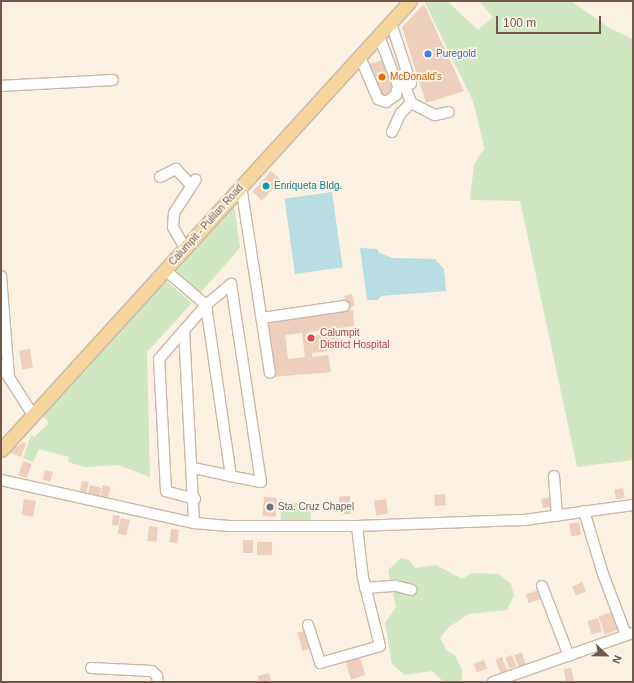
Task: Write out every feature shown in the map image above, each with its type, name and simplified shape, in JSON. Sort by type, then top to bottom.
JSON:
[{"type":"main road","name":"Calumpit - Pulilan Road","points":[[3,444],[33,415],[410,1]]},
{"type":"street","points":[[360,57],[378,100],[386,102],[396,95],[398,86],[385,30]]},
{"type":"street","points":[[385,30],[415,106],[435,115],[449,112]]},
{"type":"street","points":[[1,86],[113,80]]},
{"type":"street","points":[[392,132],[401,113],[415,106]]},
{"type":"street","points":[[160,177],[176,169],[193,182],[174,213],[172,227],[185,248]]},
{"type":"street","points":[[241,186],[270,373]]},
{"type":"street","points":[[165,270],[206,304],[231,476]]},
{"type":"street","points":[[1,276],[9,377]]},
{"type":"street","points":[[193,468],[261,482],[231,284],[206,304],[159,359],[166,491],[195,499]]},
{"type":"street","points":[[262,318],[344,306]]},
{"type":"street","points":[[184,330],[195,499],[194,523]]},
{"type":"street","points":[[1,366],[33,415]]},
{"type":"street","points":[[554,476],[557,516]]},
{"type":"street","points":[[1,480],[194,523],[357,526],[557,516],[633,505]]},
{"type":"street","points":[[493,682],[630,634],[603,574],[584,511]]},
{"type":"street","points":[[308,625],[320,663],[380,646],[365,588],[357,526]]},
{"type":"street","points":[[365,588],[396,586],[412,590]]},
{"type":"street","points":[[542,586],[569,656]]},
{"type":"street","points":[[91,668],[152,671],[157,676],[158,682]]},
{"type":"green space","points":[[424,1],[447,1],[478,30],[493,17],[479,1],[571,1],[611,29],[633,39],[633,460],[577,467],[520,201],[470,200],[474,164],[484,149],[483,142],[473,101]]},
{"type":"green space","points":[[234,205],[240,248],[200,293],[175,270]]},
{"type":"green space","points":[[165,280],[192,303],[147,352],[150,477],[118,465],[85,467],[68,462],[69,457],[39,449],[33,462],[23,458],[31,435],[34,437],[49,423],[42,415]]},
{"type":"green space","points":[[310,502],[311,520],[281,522],[280,504]]},
{"type":"green space","points":[[401,558],[409,560],[415,568],[436,565],[462,579],[472,573],[499,574],[511,584],[514,595],[507,610],[469,614],[449,627],[440,638],[447,651],[455,655],[462,670],[462,680],[459,682],[444,682],[432,671],[405,675],[392,664],[385,623],[396,607],[388,570]]},
{"type":"water","points":[[332,192],[343,267],[295,274],[284,199]]},
{"type":"water","points":[[360,248],[377,249],[379,253],[393,258],[435,259],[444,269],[446,291],[381,296],[378,300],[367,300]]},
{"type":"building","points":[[424,4],[464,91],[426,103],[402,27]]},
{"type":"building","name":"McDonald's","points":[[385,59],[395,92],[380,96],[370,64]]},
{"type":"building","name":"Enriqueta Bldg.","points":[[271,171],[281,180],[262,201],[252,192]]},
{"type":"building","points":[[352,294],[355,306],[347,308],[344,296]]},
{"type":"building","points":[[353,310],[354,326],[309,332],[309,336],[342,331],[344,349],[312,353],[312,357],[328,355],[331,372],[274,377],[267,321]],"holes":[[[302,333],[305,357],[288,359],[285,335]]]},
{"type":"building","points":[[30,349],[33,368],[22,369],[19,351]]},
{"type":"building","points":[[23,442],[26,444],[21,457],[9,452]]},
{"type":"building","points":[[23,461],[32,464],[27,478],[18,475]]},
{"type":"building","points":[[45,470],[53,472],[50,482],[43,480]]},
{"type":"building","points":[[82,481],[89,482],[86,493],[80,491]]},
{"type":"building","points":[[90,485],[102,488],[100,496],[88,493]]},
{"type":"building","points":[[103,485],[111,487],[108,500],[100,498]]},
{"type":"building","points":[[623,488],[625,498],[616,500],[614,490]]},
{"type":"building","points":[[445,494],[446,505],[435,506],[434,495]]},
{"type":"building","points":[[350,496],[351,514],[340,515],[339,497]]},
{"type":"building","name":"Sta. Cruz Chapel","points":[[264,497],[277,498],[276,517],[263,516]]},
{"type":"building","points":[[551,497],[552,507],[543,508],[541,499]]},
{"type":"building","points":[[24,499],[36,501],[33,517],[21,515]]},
{"type":"building","points":[[386,499],[388,514],[376,516],[374,501]]},
{"type":"building","points":[[113,515],[120,516],[119,526],[112,525]]},
{"type":"building","points":[[121,518],[130,520],[126,536],[117,534]]},
{"type":"building","points":[[579,522],[581,535],[571,536],[569,524]]},
{"type":"building","points":[[149,526],[158,527],[156,542],[147,541]]},
{"type":"building","points":[[171,529],[179,530],[177,543],[169,542]]},
{"type":"building","points":[[243,540],[253,540],[253,553],[243,553]]},
{"type":"building","points":[[257,542],[272,542],[272,555],[257,555]]},
{"type":"building","points":[[582,582],[586,591],[576,596],[572,586]]},
{"type":"building","points":[[539,590],[542,599],[528,603],[526,594]]},
{"type":"building","points":[[612,612],[618,630],[605,634],[599,616]]},
{"type":"building","points":[[598,618],[602,631],[592,635],[587,621]]},
{"type":"building","points":[[307,630],[312,648],[303,651],[297,633]]},
{"type":"building","points":[[522,652],[526,665],[519,667],[514,655]]},
{"type":"building","points":[[512,655],[516,666],[510,669],[505,657]]},
{"type":"building","points":[[360,657],[365,675],[351,679],[346,661]]},
{"type":"building","points":[[502,657],[507,671],[501,673],[495,659]]},
{"type":"building","points":[[484,660],[487,668],[477,672],[474,664]]},
{"type":"building","points":[[571,668],[574,681],[566,682],[564,669]]},
{"type":"building","points":[[269,673],[271,682],[259,682],[258,676]]},
{"type":"place","name":"Puregold","points":[[428,54]]},
{"type":"place","name":"McDonald's","points":[[382,77]]},
{"type":"place","name":"Enriqueta Bldg.","points":[[266,186]]},
{"type":"place","name":"Calumpit District Hospital","points":[[311,338]]},
{"type":"place","name":"Sta. Cruz Chapel","points":[[270,507]]}]
